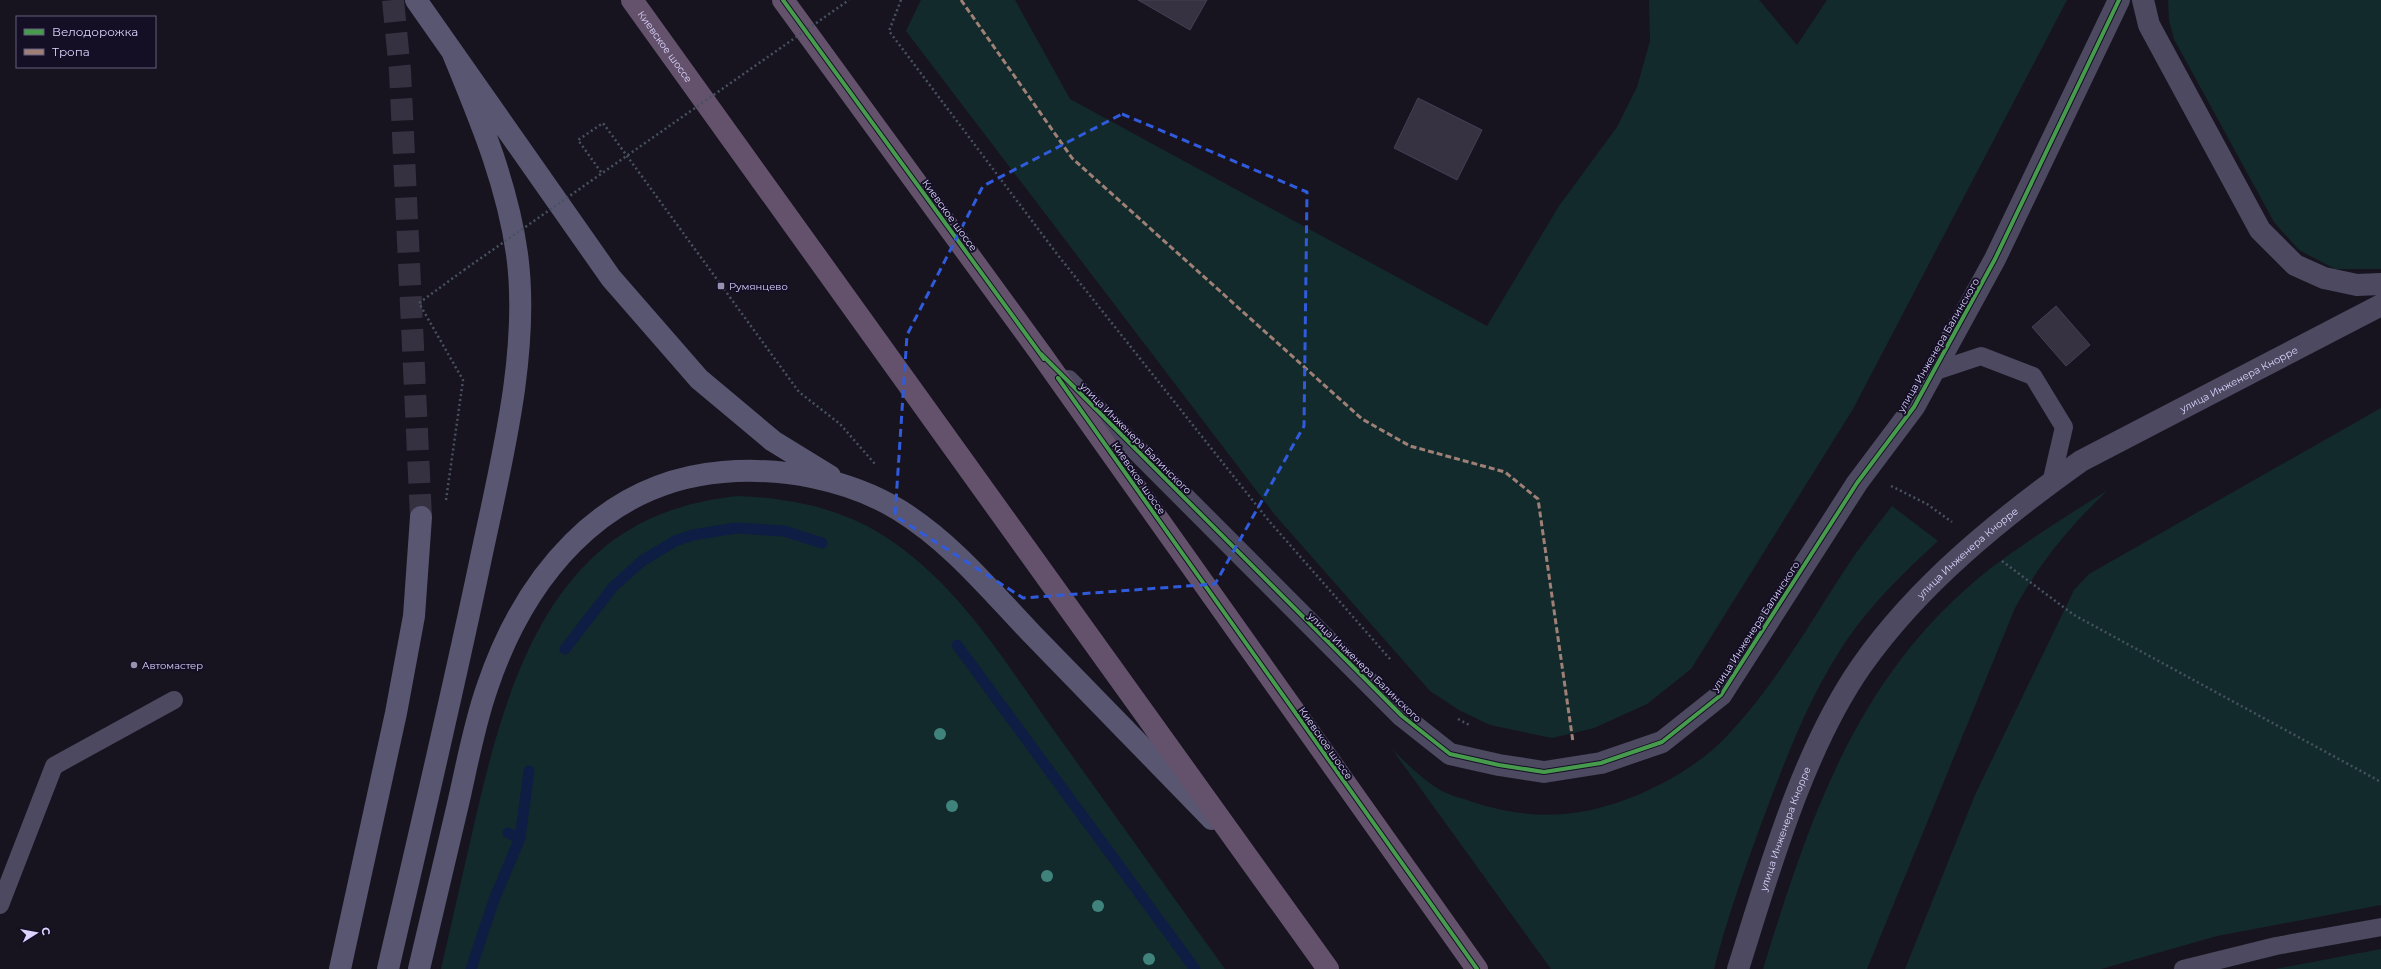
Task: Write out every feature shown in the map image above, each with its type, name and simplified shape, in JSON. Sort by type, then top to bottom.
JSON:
[{"type":"highway","name":"Киевское шоссе","points":[[632,0],[1328,969]]},
{"type":"highway","name":"Киевское шоссе","points":[[783,0],[1041,354],[1477,969]]},
{"type":"main road","points":[[416,0],[611,278],[699,379],[773,441],[846,487]]},
{"type":"main road","points":[[388,969],[468,622],[505,444],[522,319],[517,254],[508,204],[488,139],[452,51]]},
{"type":"main road","points":[[419,969],[486,691],[515,624],[539,581],[555,562],[592,524],[611,511],[654,488],[679,480],[707,474],[765,470],[795,474],[846,487],[873,496],[917,523],[967,565],[1241,848]]},
{"type":"main road","points":[[340,969],[396,713],[414,616],[422,516]]},
{"type":"street","name":"улица Инженера Балинского","points":[[1041,354],[1402,716],[1450,754],[1499,766],[1544,772],[1601,763],[1662,742],[1721,695],[1857,483],[1914,407],[1995,259],[2119,0]]},
{"type":"street","points":[[2143,0],[2149,25],[2260,230],[2295,266],[2331,280],[2357,285],[2381,284]]},
{"type":"street","name":"улица Инженера Кнорре","points":[[1738,969],[1774,859],[1807,770],[1841,698],[1862,665],[1904,613],[1944,572],[2051,483],[2081,461],[2381,305]]},
{"type":"lane","points":[[1933,372],[1981,356],[2033,376],[2064,427],[2051,483]]},
{"type":"lane","points":[[0,905],[54,766],[174,700]]},
{"type":"lane","points":[[2183,969],[2276,946],[2381,927]]},
{"type":"path","points":[[445,504],[463,380],[419,303],[601,172],[848,0]]},
{"type":"path","points":[[901,0],[889,31],[1057,254],[1264,515],[1394,662]]},
{"type":"path","points":[[601,172],[578,140],[603,123],[799,392],[840,424],[856,439],[876,467]]},
{"type":"path","points":[[2074,615],[2381,782]]},
{"type":"path","points":[[1455,718],[1473,728]]},
{"type":"highlighted area","points":[[1122,114],[1307,192],[1304,426],[1215,584],[1023,598],[895,516],[907,335],[983,186]]},
{"type":"green space","points":[[921,0],[1015,0],[1070,99],[1487,326],[1559,206],[1617,127],[1637,87],[1650,41],[1649,0],[1759,0],[1797,45],[1827,0],[2067,0],[1853,409],[1691,669],[1647,704],[1594,728],[1552,738],[1490,725],[1459,710],[1430,691],[1275,515],[906,31]]},
{"type":"green space","points":[[2168,0],[2381,0],[2381,269],[2335,269],[2299,250],[2274,222],[2174,39],[2169,20]]},
{"type":"green space","points":[[2381,408],[2381,905],[2217,936],[2101,969],[1905,969],[1975,795],[2074,590],[2089,574]]},
{"type":"green space","points":[[2108,490],[2068,531],[2035,575],[2015,608],[1867,969],[1763,969],[1800,856],[1821,801],[1845,749],[1873,700],[1906,653],[1945,609],[1991,568],[2063,518]]},
{"type":"green space","points":[[738,496],[795,502],[814,506],[850,518],[884,536],[911,555],[935,577],[978,625],[998,652],[1225,969],[441,969],[480,799],[502,719],[516,680],[533,641],[553,605],[578,573],[607,545],[637,525],[669,511],[685,506],[720,498]]},
{"type":"green space","points":[[1892,506],[1938,541],[1873,606],[1851,634],[1829,669],[1807,710],[1763,819],[1730,912],[1714,969],[1551,969],[1392,749],[1422,777],[1442,791],[1479,804],[1528,814],[1553,815],[1586,811],[1630,798],[1652,789],[1673,778],[1710,752],[1744,717],[1778,673],[1854,556]]},
{"type":"green space","points":[[2381,949],[2381,969],[2275,969]]},
{"type":"building","points":[[1138,0],[1207,0],[1190,30]]},
{"type":"building","points":[[1418,98],[1482,130],[1457,180],[1394,148]]},
{"type":"building","points":[[2056,306],[2090,345],[2066,366],[2032,327]]},
{"type":"waterway","points":[[565,649],[613,587],[642,561],[675,541],[693,535],[736,528],[784,531],[822,543]]},
{"type":"waterway","points":[[957,645],[1195,969]]},
{"type":"waterway","points":[[471,969],[494,900],[520,838],[529,771]]},
{"type":"waterway","points":[[508,833],[520,838]]},
{"type":"tunnel","points":[[393,0],[400,71],[421,517]]},
{"type":"marked path","points":[[961,0],[1072,158],[1362,419],[1410,446],[1505,472],[1538,499],[1573,742]]},
{"type":"cycle path","points":[[783,0],[1044,359]]},
{"type":"cycle path","points":[[1041,354],[1402,716],[1450,754],[1499,765],[1544,772],[1601,763],[1662,742],[1721,695],[1857,483],[1914,407],[1995,259],[2119,0]]},
{"type":"cycle path","points":[[1058,378],[1477,969]]},
{"type":"place","name":"Румянцево","points":[[721,286]]},
{"type":"place","name":"Автомастер","points":[[134,665]]}]
